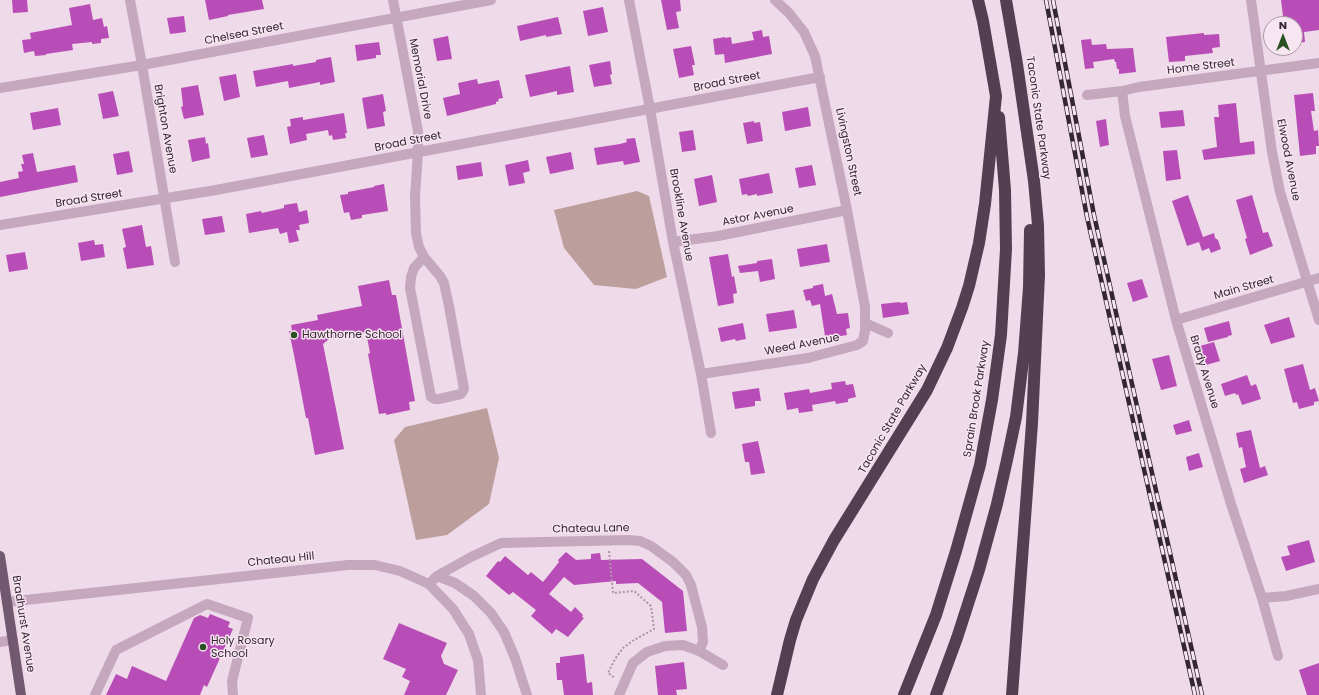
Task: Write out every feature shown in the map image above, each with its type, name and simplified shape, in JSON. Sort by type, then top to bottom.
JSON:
[{"type":"highway","name":"Taconic State Parkway","points":[[777,695],[790,640],[813,579],[834,540],[927,390],[947,348],[969,286],[982,222],[996,96],[978,0]]},
{"type":"highway","name":"Taconic State Parkway","points":[[1006,0],[1024,113],[1036,202],[1039,247],[1039,291],[1030,446],[1012,695]]},
{"type":"highway","name":"Sprain Brook Parkway","points":[[904,695],[936,615],[959,544],[980,465],[992,400],[1002,314],[1006,242],[1001,134],[996,96]]},
{"type":"highway","points":[[936,695],[958,638],[986,547],[1007,460],[1019,396],[1026,331],[1030,252],[1029,179],[1024,113]]},
{"type":"main road","name":"Bradhurst Avenue","points":[[0,556],[21,695]]},
{"type":"street","name":"Brighton Avenue","points":[[130,0],[175,262]]},
{"type":"street","name":"Memorial Drive","points":[[393,0],[418,131],[415,196],[416,233],[419,247],[424,257],[436,270],[444,283],[464,389],[463,393],[459,395],[439,399],[431,397],[410,288],[414,268],[424,257]]},
{"type":"street","name":"Chelsea Street","points":[[0,88],[142,65],[491,0]]},
{"type":"street","name":"Brookline Avenue","points":[[629,0],[673,242],[701,374],[711,433]]},
{"type":"street","name":"Livingston Street","points":[[775,0],[788,12],[804,32],[815,56],[848,210],[865,307],[865,323]]},
{"type":"street","name":"Elwood Avenue","points":[[1251,0],[1272,152],[1280,192],[1319,320]]},
{"type":"street","name":"Home Street","points":[[1087,95],[1122,92],[1139,87],[1319,63]]},
{"type":"street","name":"Broad Street","points":[[0,225],[224,189],[820,77]]},
{"type":"street","name":"Brady Avenue","points":[[1122,92],[1125,116],[1176,320],[1231,504],[1262,598],[1278,656]]},
{"type":"street","name":"Astor Avenue","points":[[673,242],[718,236],[848,210]]},
{"type":"street","name":"Main Street","points":[[1176,320],[1319,278]]},
{"type":"street","points":[[865,323],[888,333]]},
{"type":"street","name":"Weed Avenue","points":[[701,374],[808,358],[857,346],[863,340],[865,323]]},
{"type":"street","name":"Chateau Lane","points":[[429,584],[437,576],[471,556],[500,543],[640,541],[650,546],[672,562],[686,575],[691,585],[702,626],[703,642],[699,651]]},
{"type":"street","name":"Chateau Hill","points":[[7,602],[348,565],[375,565],[400,571],[429,584],[454,609],[469,634],[478,660],[480,695]]},
{"type":"street","points":[[437,576],[455,583],[474,596],[491,613],[504,632],[515,658],[526,695]]},
{"type":"street","points":[[1262,598],[1286,596],[1319,589]]},
{"type":"street","points":[[95,695],[116,650],[207,604],[248,618],[232,681],[233,695]]},
{"type":"street","points":[[0,642],[13,640]]},
{"type":"street","points":[[619,695],[633,663],[647,652],[664,646],[683,645],[699,651],[723,665]]},
{"type":"path","points":[[609,549],[613,593],[634,591],[652,606],[654,629],[623,648],[615,659],[608,673],[617,678],[616,681]]},
{"type":"shaded area","points":[[637,191],[649,196],[667,277],[636,289],[594,285],[564,248],[554,210]]},
{"type":"shaded area","points":[[487,408],[499,458],[489,504],[447,535],[416,540],[394,440],[405,427]]},
{"type":"building","points":[[12,0],[27,0],[28,12],[13,13]]},
{"type":"building","points":[[205,0],[262,0],[264,9],[209,20]]},
{"type":"building","points":[[661,0],[680,0],[681,11],[676,12],[679,28],[667,30]]},
{"type":"building","points":[[1281,0],[1319,0],[1319,30],[1304,32],[1305,42],[1303,42],[1303,16],[1283,16]]},
{"type":"building","points":[[90,4],[93,20],[102,18],[104,27],[107,26],[109,38],[101,39],[101,43],[92,44],[92,42],[72,44],[73,50],[46,55],[35,56],[34,51],[24,53],[22,40],[31,39],[30,33],[72,25],[69,8]]},
{"type":"building","points":[[603,7],[608,32],[588,36],[583,11]]},
{"type":"building","points":[[184,16],[186,32],[170,34],[167,18]]},
{"type":"building","points":[[558,17],[562,34],[546,37],[546,35],[520,41],[517,26]]},
{"type":"building","points":[[762,30],[763,37],[769,36],[772,54],[725,63],[724,54],[715,55],[713,39],[731,37],[732,44],[754,40],[752,32]]},
{"type":"building","points":[[1204,33],[1204,35],[1219,34],[1220,47],[1212,48],[1213,53],[1185,56],[1185,61],[1169,62],[1166,37]]},
{"type":"building","points":[[448,36],[452,59],[437,61],[433,39]]},
{"type":"building","points":[[1091,39],[1092,45],[1106,44],[1107,49],[1133,48],[1136,72],[1119,74],[1119,69],[1117,69],[1114,59],[1093,62],[1094,68],[1085,69],[1081,40]]},
{"type":"building","points":[[379,42],[381,55],[376,55],[376,58],[357,61],[355,45]]},
{"type":"building","points":[[691,46],[695,65],[692,65],[694,75],[679,78],[673,49]]},
{"type":"building","points":[[331,57],[335,82],[320,85],[320,82],[289,88],[288,81],[256,87],[253,71],[293,64],[293,66],[316,62],[316,60]]},
{"type":"building","points":[[610,61],[612,74],[610,75],[612,84],[594,87],[589,65]]},
{"type":"building","points":[[570,66],[574,92],[557,95],[557,91],[530,97],[525,75]]},
{"type":"building","points":[[236,74],[240,97],[224,101],[219,77]]},
{"type":"building","points":[[477,79],[478,84],[499,80],[503,98],[498,99],[499,101],[496,102],[496,104],[447,116],[443,98],[460,94],[458,83]]},
{"type":"building","points":[[198,85],[204,115],[184,119],[181,107],[183,106],[181,88]]},
{"type":"building","points":[[113,91],[119,116],[103,119],[98,94]]},
{"type":"building","points":[[1313,93],[1315,111],[1311,111],[1314,131],[1318,130],[1319,146],[1316,146],[1316,154],[1300,156],[1294,95]]},
{"type":"building","points":[[383,94],[386,111],[383,112],[385,126],[367,129],[362,98]]},
{"type":"building","points":[[1236,103],[1240,143],[1254,141],[1255,154],[1204,160],[1202,150],[1217,147],[1214,117],[1219,117],[1218,105]]},
{"type":"building","points":[[808,107],[811,126],[785,131],[782,112]]},
{"type":"building","points":[[58,108],[61,125],[33,130],[30,113]]},
{"type":"building","points":[[1183,110],[1185,126],[1161,128],[1159,112]]},
{"type":"building","points":[[344,113],[347,133],[345,133],[346,138],[333,140],[332,135],[329,136],[328,130],[306,134],[307,140],[290,144],[287,127],[291,126],[290,119],[303,117],[303,120]]},
{"type":"building","points":[[1106,119],[1109,145],[1100,147],[1096,121]]},
{"type":"building","points":[[754,121],[754,123],[760,122],[763,141],[747,144],[743,123]]},
{"type":"building","points":[[693,130],[696,150],[682,152],[679,132]]},
{"type":"building","points":[[264,135],[268,155],[251,158],[247,138]]},
{"type":"building","points":[[205,137],[206,144],[208,143],[210,158],[192,162],[188,140]]},
{"type":"building","points":[[635,138],[640,162],[624,165],[623,161],[597,165],[594,148],[620,144],[627,142],[626,139]]},
{"type":"building","points":[[1177,150],[1181,179],[1166,181],[1163,151]]},
{"type":"building","points":[[129,151],[133,172],[117,175],[113,154]]},
{"type":"building","points":[[571,152],[574,169],[550,174],[546,157]]},
{"type":"building","points":[[33,153],[37,172],[75,165],[78,182],[0,197],[0,182],[19,178],[18,172],[23,171],[21,164],[24,164],[22,155]]},
{"type":"building","points":[[528,160],[530,171],[523,173],[525,183],[509,186],[505,165]]},
{"type":"building","points":[[481,162],[483,176],[458,180],[456,166]]},
{"type":"building","points":[[812,165],[816,185],[799,188],[795,168]]},
{"type":"building","points":[[769,173],[773,193],[757,196],[757,194],[748,196],[747,194],[742,195],[739,179]]},
{"type":"building","points":[[712,175],[717,202],[699,206],[694,179]]},
{"type":"building","points":[[384,184],[388,211],[362,215],[362,218],[351,220],[349,212],[344,213],[340,195]]},
{"type":"building","points":[[1188,195],[1203,237],[1214,233],[1221,249],[1211,253],[1209,248],[1202,251],[1199,242],[1187,246],[1172,201]]},
{"type":"building","points":[[1252,195],[1263,233],[1268,232],[1273,246],[1250,255],[1245,239],[1247,238],[1236,200]]},
{"type":"building","points":[[297,203],[299,212],[307,210],[309,223],[299,225],[300,230],[296,230],[299,241],[289,243],[287,232],[280,234],[278,228],[249,233],[246,214],[261,211],[262,213],[284,208],[284,205]]},
{"type":"building","points":[[222,216],[225,232],[205,235],[202,219]]},
{"type":"building","points":[[142,225],[146,247],[151,246],[154,265],[127,269],[123,248],[126,247],[122,229]]},
{"type":"building","points":[[94,240],[95,245],[103,244],[105,257],[81,261],[78,243]]},
{"type":"building","points":[[827,244],[830,262],[800,267],[797,249]]},
{"type":"building","points":[[25,252],[28,269],[9,272],[6,255]]},
{"type":"building","points":[[728,254],[732,277],[734,276],[737,293],[733,294],[734,303],[718,306],[709,257]]},
{"type":"building","points":[[772,259],[775,279],[760,282],[758,271],[740,273],[738,266]]},
{"type":"building","points":[[1142,279],[1148,297],[1133,302],[1127,283]]},
{"type":"building","points":[[389,280],[392,295],[396,295],[415,401],[409,402],[410,410],[386,415],[386,413],[379,414],[368,354],[370,353],[366,332],[329,339],[323,344],[344,449],[315,455],[308,418],[306,418],[289,331],[292,331],[291,325],[318,320],[317,315],[362,306],[358,286]]},
{"type":"building","points":[[823,284],[825,296],[832,294],[837,314],[848,313],[850,328],[846,329],[847,335],[834,337],[834,335],[825,336],[820,304],[812,306],[810,300],[806,301],[803,290]]},
{"type":"building","points":[[907,302],[909,314],[883,318],[881,304]]},
{"type":"building","points":[[794,310],[797,328],[769,332],[766,314]]},
{"type":"building","points":[[1289,317],[1295,337],[1271,344],[1264,325]]},
{"type":"building","points":[[1229,321],[1232,335],[1208,342],[1204,328]]},
{"type":"building","points":[[743,323],[746,339],[736,341],[735,339],[721,342],[718,328]]},
{"type":"building","points":[[1214,342],[1220,361],[1206,365],[1200,346]]},
{"type":"building","points":[[1169,355],[1177,386],[1161,390],[1152,359]]},
{"type":"building","points":[[1303,364],[1310,390],[1315,388],[1319,401],[1314,402],[1314,405],[1299,409],[1297,402],[1293,403],[1284,369]]},
{"type":"building","points":[[1247,375],[1251,386],[1256,384],[1261,399],[1242,405],[1238,394],[1236,395],[1235,393],[1225,396],[1221,384]]},
{"type":"building","points":[[845,381],[846,385],[853,384],[856,397],[848,399],[848,402],[836,404],[835,401],[812,405],[813,411],[799,413],[798,408],[787,410],[784,393],[809,389],[810,393],[832,389],[831,383]]},
{"type":"building","points":[[759,388],[761,401],[755,401],[755,406],[735,409],[732,392]]},
{"type":"building","points":[[1189,420],[1192,431],[1176,435],[1173,425]]},
{"type":"building","points":[[1251,430],[1260,468],[1265,466],[1268,475],[1244,483],[1240,469],[1246,467],[1242,447],[1239,448],[1236,433]]},
{"type":"building","points":[[758,441],[765,473],[751,475],[749,462],[745,462],[742,444]]},
{"type":"building","points":[[1199,453],[1203,467],[1189,471],[1186,457]]},
{"type":"building","points":[[1309,540],[1315,562],[1286,571],[1281,557],[1290,555],[1287,546]]},
{"type":"building","points":[[566,552],[576,560],[591,559],[591,554],[600,553],[601,560],[642,559],[683,591],[687,631],[665,633],[662,602],[638,583],[616,584],[616,581],[574,585],[564,577],[549,594],[571,612],[575,607],[584,618],[568,637],[556,629],[552,634],[531,616],[536,610],[513,592],[509,595],[486,576],[498,561],[500,562],[505,556],[528,575],[531,572],[543,582],[559,562],[558,560]]},
{"type":"building","name":"Holy Rosary School","points":[[210,614],[230,622],[228,627],[233,629],[207,687],[204,685],[200,695],[106,695],[116,674],[127,679],[132,666],[166,681],[194,618],[200,615],[208,618]]},
{"type":"building","points":[[399,623],[447,643],[441,656],[444,664],[458,670],[446,695],[404,695],[410,681],[402,677],[406,669],[383,659]]},
{"type":"building","points":[[584,654],[587,683],[592,682],[593,695],[564,695],[562,680],[557,680],[556,663],[560,663],[560,657]]},
{"type":"building","points":[[684,662],[687,689],[676,690],[677,695],[658,695],[655,666]]},
{"type":"building","points":[[1319,663],[1319,695],[1307,695],[1299,670]]},
{"type":"railway","points":[[1046,0],[1087,217],[1195,695]]},
{"type":"railway","points":[[1053,0],[1094,215],[1202,695]]},
{"type":"place","name":"Hawthorne School","points":[[294,335]]},
{"type":"place","name":"Holy Rosary School","points":[[203,647]]}]
